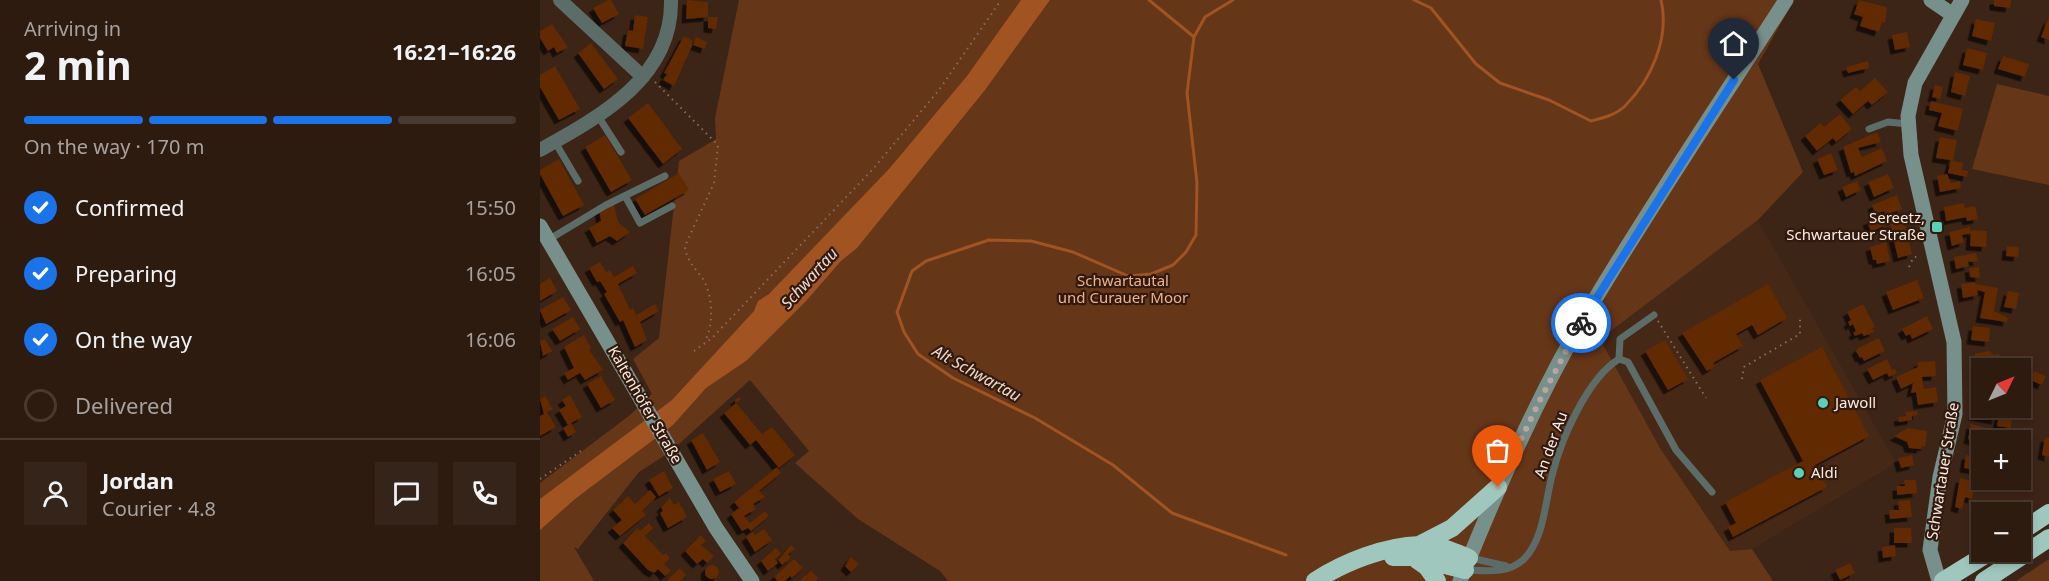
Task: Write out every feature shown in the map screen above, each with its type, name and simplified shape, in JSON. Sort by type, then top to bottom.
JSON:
[{"type":"highway","points":[[1417,551],[1452,528],[1498,487]]},
{"type":"highway","points":[[2031,525],[2049,513]]},
{"type":"highway","points":[[1984,581],[2049,538]]},
{"type":"highway","points":[[1315,581],[1352,562],[1402,547],[1417,551],[1437,581]]},
{"type":"highway","points":[[1327,581],[1382,558],[1438,547],[1465,570]]},
{"type":"highway","points":[[1941,581],[1974,562]]},
{"type":"street","points":[[560,0],[643,76]]},
{"type":"street","points":[[540,150],[598,116],[622,98],[643,76],[658,57],[666,39],[672,19],[671,0]]},
{"type":"street","points":[[1465,570],[1498,487],[1540,400],[1586,315],[1786,0]]},
{"type":"street","points":[[1931,0],[1953,15]]},
{"type":"street","name":"Schwartauer Straße","points":[[1941,581],[1930,550],[1940,477],[1955,414],[1954,342],[1911,155],[1908,124],[1915,83],[1962,0]]},
{"type":"street","name":"Kaltenhöfer Straße","points":[[540,226],[716,528],[752,581]]},
{"type":"lane","points":[[598,116],[621,152]]},
{"type":"lane","points":[[1869,129],[1888,122],[1908,124]]},
{"type":"lane","points":[[555,142],[578,181]]},
{"type":"lane","points":[[548,240],[665,176]]},
{"type":"lane","points":[[625,196],[630,210],[640,224],[672,206]]},
{"type":"lane","points":[[1654,315],[1620,339],[1619,359],[1628,362],[1676,450],[1712,492]]},
{"type":"lane","name":"An der Au","points":[[1512,566],[1524,559],[1539,530],[1553,470],[1571,422],[1606,367],[1619,359]]},
{"type":"lane","points":[[1465,570],[1512,566]]},
{"type":"lane","points":[[1465,570],[1497,572],[1512,566]]},
{"type":"path","points":[[694,351],[720,331],[873,169],[939,90],[1001,0]]},
{"type":"path","points":[[643,76],[652,79],[718,145],[714,183],[685,246],[685,256],[705,282],[710,303],[711,329],[705,341]]},
{"type":"path","points":[[1654,315],[1706,398]]},
{"type":"path","points":[[1742,379],[1744,367],[1800,334],[1800,319]]},
{"type":"path","points":[[540,480],[581,451]]},
{"type":"shaded area","points":[[1758,220],[1896,463],[1752,549],[1730,551],[1660,448],[1600,339]]},
{"type":"green space","name":"Schwartautal und Curauer Moor","points":[[739,0],[1794,0],[1758,64],[1803,172],[1758,220],[1600,339],[1660,448],[1730,551],[1752,549],[1773,581],[948,581],[940,571],[858,519],[795,463],[809,451],[750,380],[670,452],[639,472],[578,549],[574,547],[594,581],[540,581],[540,483],[630,415],[652,394],[633,359],[659,338],[679,161],[716,139],[715,118]]},
{"type":"green space","points":[[1997,84],[2049,96],[2049,185],[1972,169]]},
{"type":"green space","points":[[2049,559],[2049,581],[2016,581]]},
{"type":"water","name":"Schwartau","points":[[1021,0],[1050,0],[985,90],[857,248],[841,261],[806,301],[746,361],[706,388],[673,425],[575,499],[540,530],[540,499],[672,400],[754,311],[758,301],[769,294],[889,169],[967,76]]},
{"type":"building","points":[[611,0],[619,14],[602,23],[593,8]]},
{"type":"building","points":[[687,0],[708,2],[708,17],[686,19]]},
{"type":"building","points":[[1859,0],[1887,7],[1885,23],[1882,22],[1879,32],[1860,26],[1863,17],[1854,14]]},
{"type":"building","points":[[1994,0],[2011,0],[2010,8],[1994,6]]},
{"type":"building","points":[[635,15],[648,17],[643,49],[625,46],[628,30],[633,31]]},
{"type":"building","points":[[708,17],[718,17],[716,29],[708,28]]},
{"type":"building","points":[[2049,17],[2049,40],[2041,37]]},
{"type":"building","points":[[1976,19],[1995,23],[1991,41],[1972,36]]},
{"type":"building","points":[[552,24],[568,47],[557,53],[554,47],[548,51],[540,38],[540,31]]},
{"type":"building","points":[[1907,32],[1910,47],[1895,50],[1892,35]]},
{"type":"building","points":[[684,36],[693,41],[692,46],[674,86],[663,80],[667,74],[664,73]]},
{"type":"building","points":[[696,37],[707,42],[705,49],[693,45]]},
{"type":"building","points":[[591,43],[618,79],[604,89],[578,53]]},
{"type":"building","points":[[1967,48],[1987,53],[1983,70],[1963,65]]},
{"type":"building","points":[[2003,56],[2029,64],[2025,77],[1998,69]]},
{"type":"building","points":[[1868,61],[1869,68],[1848,73],[1846,67]]},
{"type":"building","points":[[555,66],[580,109],[559,120],[540,87],[540,75]]},
{"type":"building","points":[[1955,72],[1970,76],[1965,96],[1951,92]]},
{"type":"building","points":[[1875,78],[1888,92],[1872,105],[1868,101],[1853,114],[1840,100],[1856,87],[1860,91]]},
{"type":"building","points":[[1935,85],[1943,87],[1940,99],[1932,97]]},
{"type":"building","points":[[1931,101],[1963,109],[1958,131],[1938,126],[1942,113],[1929,110]]},
{"type":"building","points":[[648,103],[682,149],[663,164],[628,118]]},
{"type":"building","points":[[1840,114],[1852,129],[1836,142],[1833,138],[1817,151],[1805,136],[1820,123],[1824,127]]},
{"type":"building","points":[[1877,132],[1881,142],[1858,148],[1862,157],[1882,148],[1887,161],[1855,176],[1854,172],[1851,173],[1843,147]]},
{"type":"building","points":[[605,135],[632,180],[611,192],[585,147]]},
{"type":"building","points":[[1940,137],[1957,140],[1953,161],[1963,163],[1962,170],[1968,171],[1967,177],[1948,173],[1951,160],[1936,158]]},
{"type":"building","points":[[1831,153],[1838,170],[1824,175],[1817,159]]},
{"type":"building","points":[[559,159],[584,205],[563,216],[540,174],[540,170]]},
{"type":"building","points":[[679,173],[689,190],[645,215],[635,199]]},
{"type":"building","points":[[1888,174],[1894,188],[1874,197],[1868,182]]},
{"type":"building","points":[[1947,174],[1951,183],[1960,181],[1961,188],[1940,192],[1937,176]]},
{"type":"building","points":[[1857,181],[1861,190],[1846,197],[1842,187]]},
{"type":"building","points":[[1897,195],[1902,209],[1885,215],[1884,211],[1875,214],[1872,205]]},
{"type":"building","points":[[1964,203],[1965,208],[1975,206],[1978,219],[1967,221],[1966,217],[1946,221],[1944,207]]},
{"type":"building","points":[[614,204],[618,222],[630,232],[617,241],[610,236],[597,243],[589,228],[601,221],[599,210]]},
{"type":"building","points":[[1884,215],[1888,224],[1871,232],[1867,221]]},
{"type":"building","points":[[1904,221],[1912,254],[1898,258],[1893,237],[1890,238],[1888,232],[1892,232],[1890,224]]},
{"type":"building","points":[[1969,227],[1970,230],[1987,231],[1986,247],[1970,246],[1971,233],[1962,235],[1964,242],[1952,246],[1949,232]]},
{"type":"building","points":[[1886,242],[1890,261],[1877,264],[1876,260],[1873,260],[1870,247]]},
{"type":"building","points":[[2007,246],[2019,247],[2018,257],[2006,256]]},
{"type":"building","points":[[1976,253],[1978,261],[1968,262],[1969,266],[1956,269],[1954,257]]},
{"type":"building","points":[[600,262],[606,272],[610,270],[614,277],[633,266],[637,273],[618,284],[630,310],[633,308],[636,315],[655,304],[659,311],[640,322],[647,340],[635,347],[623,320],[620,322],[604,294],[607,292],[600,281],[597,282],[589,268]]},
{"type":"building","points":[[1979,267],[1980,278],[1970,277],[1969,268]]},
{"type":"building","points":[[550,278],[557,291],[540,301],[540,284]]},
{"type":"building","points":[[1917,280],[1924,298],[1893,310],[1886,292]]},
{"type":"building","points":[[1975,282],[1998,288],[1994,311],[2008,318],[2007,322],[1980,318],[1985,292],[1977,290],[1978,295],[1963,298],[1961,284]]},
{"type":"building","points":[[1768,284],[1787,318],[1758,335],[1752,325],[1736,334],[1743,346],[1713,363],[1715,366],[1707,371],[1682,333]]},
{"type":"building","points":[[2008,291],[2019,293],[2016,309],[2004,307]]},
{"type":"building","points":[[563,297],[571,310],[546,324],[540,310]]},
{"type":"building","points":[[1863,304],[1875,327],[1872,328],[1874,332],[1864,336],[1862,333],[1855,336],[1853,333],[1856,331],[1853,324],[1850,326],[1848,322],[1851,320],[1847,312]]},
{"type":"building","points":[[1927,316],[1933,329],[1912,339],[1910,334],[1906,336],[1902,329]]},
{"type":"building","points":[[573,317],[580,329],[560,341],[552,329]]},
{"type":"building","points":[[1973,326],[1990,328],[1989,342],[1971,340]]},
{"type":"building","points":[[584,335],[591,348],[589,350],[603,370],[585,380],[580,373],[568,380],[564,373],[574,368],[564,347]]},
{"type":"building","points":[[1879,338],[1885,351],[1864,361],[1862,357],[1860,358],[1856,351],[1858,348]]},
{"type":"building","points":[[545,339],[552,351],[543,356],[540,341]]},
{"type":"building","points":[[1665,340],[1688,379],[1668,390],[1645,351]]},
{"type":"building","points":[[1822,347],[1869,436],[1815,465],[1827,487],[1733,537],[1728,527],[1736,523],[1725,502],[1803,461],[1760,380]]},
{"type":"building","points":[[1989,351],[1994,355],[1999,354],[2000,358],[1975,358],[1974,354]]},
{"type":"building","points":[[1887,359],[1892,370],[1895,369],[1897,373],[1889,377],[1887,373],[1873,380],[1867,369]]},
{"type":"building","points":[[1935,361],[1936,376],[1922,377],[1924,389],[1936,387],[1938,402],[1918,405],[1916,392],[1911,393],[1913,383],[1901,389],[1896,377],[1918,367],[1918,362]]},
{"type":"building","points":[[2034,371],[2046,376],[2042,385],[2031,380]]},
{"type":"building","points":[[601,376],[615,400],[601,408],[587,384]]},
{"type":"building","points":[[570,395],[582,417],[571,423],[576,432],[568,437],[563,428],[568,425],[559,410],[566,406],[562,400]]},
{"type":"building","points":[[545,396],[553,409],[547,412],[556,427],[540,436],[540,416],[544,414],[540,399]]},
{"type":"building","points":[[736,403],[762,434],[772,427],[795,455],[779,468],[756,440],[750,445],[724,413]]},
{"type":"building","points":[[1917,411],[1918,415],[1912,416],[1912,420],[1899,422],[1898,417],[1906,416],[1905,412]]},
{"type":"building","points":[[1998,418],[2012,418],[2011,428],[1997,426]]},
{"type":"building","points":[[1971,424],[1995,430],[1971,430],[1971,440],[1968,439]]},
{"type":"building","points":[[1908,428],[1927,431],[1925,447],[1909,448],[1907,442],[1894,436]]},
{"type":"building","points":[[703,433],[720,462],[707,470],[691,440]]},
{"type":"building","points":[[2045,437],[2049,438],[2049,457],[2042,455]]},
{"type":"building","points":[[1912,455],[1914,465],[1901,468],[1898,458]]},
{"type":"building","points":[[1966,455],[1971,455],[1971,469],[1964,468]]},
{"type":"building","points":[[777,467],[781,473],[759,491],[765,497],[753,504],[756,509],[744,516],[750,523],[765,511],[769,516],[751,531],[748,528],[742,531],[731,514],[739,508],[734,502]]},
{"type":"building","points":[[664,471],[673,488],[659,496],[649,480]]},
{"type":"building","points":[[729,471],[736,484],[720,492],[713,479]]},
{"type":"building","points":[[1960,478],[1971,481],[1971,490],[1974,490],[1972,499],[1965,497],[1962,509],[1955,507]]},
{"type":"building","points":[[1904,480],[1916,480],[1917,493],[1897,495],[1897,486],[1905,486]]},
{"type":"building","points":[[650,490],[656,497],[642,511],[646,515],[620,536],[612,528],[622,520],[613,510],[628,496],[635,504]]},
{"type":"building","points":[[670,498],[674,505],[679,502],[687,517],[668,528],[660,513],[663,511],[661,507]]},
{"type":"building","points":[[1910,500],[1912,517],[1890,519],[1889,510],[1899,510],[1898,501]]},
{"type":"building","points":[[649,523],[653,528],[645,536],[663,555],[666,553],[670,558],[664,564],[671,571],[665,576],[658,569],[654,573],[648,570],[623,543],[637,528],[640,531]]},
{"type":"building","points":[[1894,528],[1911,528],[1912,543],[1894,543]]},
{"type":"building","points":[[764,529],[772,540],[755,552],[746,537],[753,532],[755,535]]},
{"type":"building","points":[[701,535],[706,541],[701,545],[714,556],[707,563],[703,559],[697,564],[685,551]]},
{"type":"building","points":[[791,545],[795,549],[788,554],[791,558],[782,565],[778,560]]},
{"type":"building","points":[[1895,545],[1896,556],[1883,558],[1882,547]]},
{"type":"building","points":[[776,548],[781,554],[775,559],[778,563],[768,571],[761,561]]},
{"type":"building","points":[[851,557],[859,564],[851,572],[845,566]]},
{"type":"building","points":[[794,559],[803,568],[792,578],[790,576],[785,581],[778,581],[774,577]]},
{"type":"building","points":[[1850,563],[1855,573],[1840,580],[1835,570]]},
{"type":"building","points":[[709,565],[715,565],[719,572],[715,579],[709,579],[705,575],[705,569]]},
{"type":"building","points":[[680,568],[686,575],[680,581],[666,581]]},
{"type":"building","points":[[811,571],[818,578],[816,581],[799,581]]},
{"type":"waterway","points":[[1149,0],[1194,37]]},
{"type":"waterway","name":"Alt Schwartau","points":[[1233,0],[1205,17],[1194,37],[1187,93],[1197,183],[1196,235],[1186,252],[1173,265],[1151,274],[1128,276],[1073,252],[1031,241],[989,240],[926,261],[912,271],[897,312],[904,332],[918,354],[953,378],[1035,418],[1113,465],[1172,513],[1286,555]]},
{"type":"waterway","name":"Alt Schwartau","points":[[1414,0],[1431,8],[1476,64],[1500,83],[1549,100],[1591,121],[1617,112],[1643,84],[1656,58],[1660,43],[1663,29],[1661,0]]},
{"type":"way so far","points":[[1498,487],[1540,400],[1581,323]]},
{"type":"place","name":"Sereetz, Schwartauer Straße","points":[[1937,227]]},
{"type":"place","name":"Jawoll","points":[[1823,403]]},
{"type":"place","name":"Aldi","points":[[1799,473]]},
{"type":"route","points":[[1581,323],[1734,80]]}]
